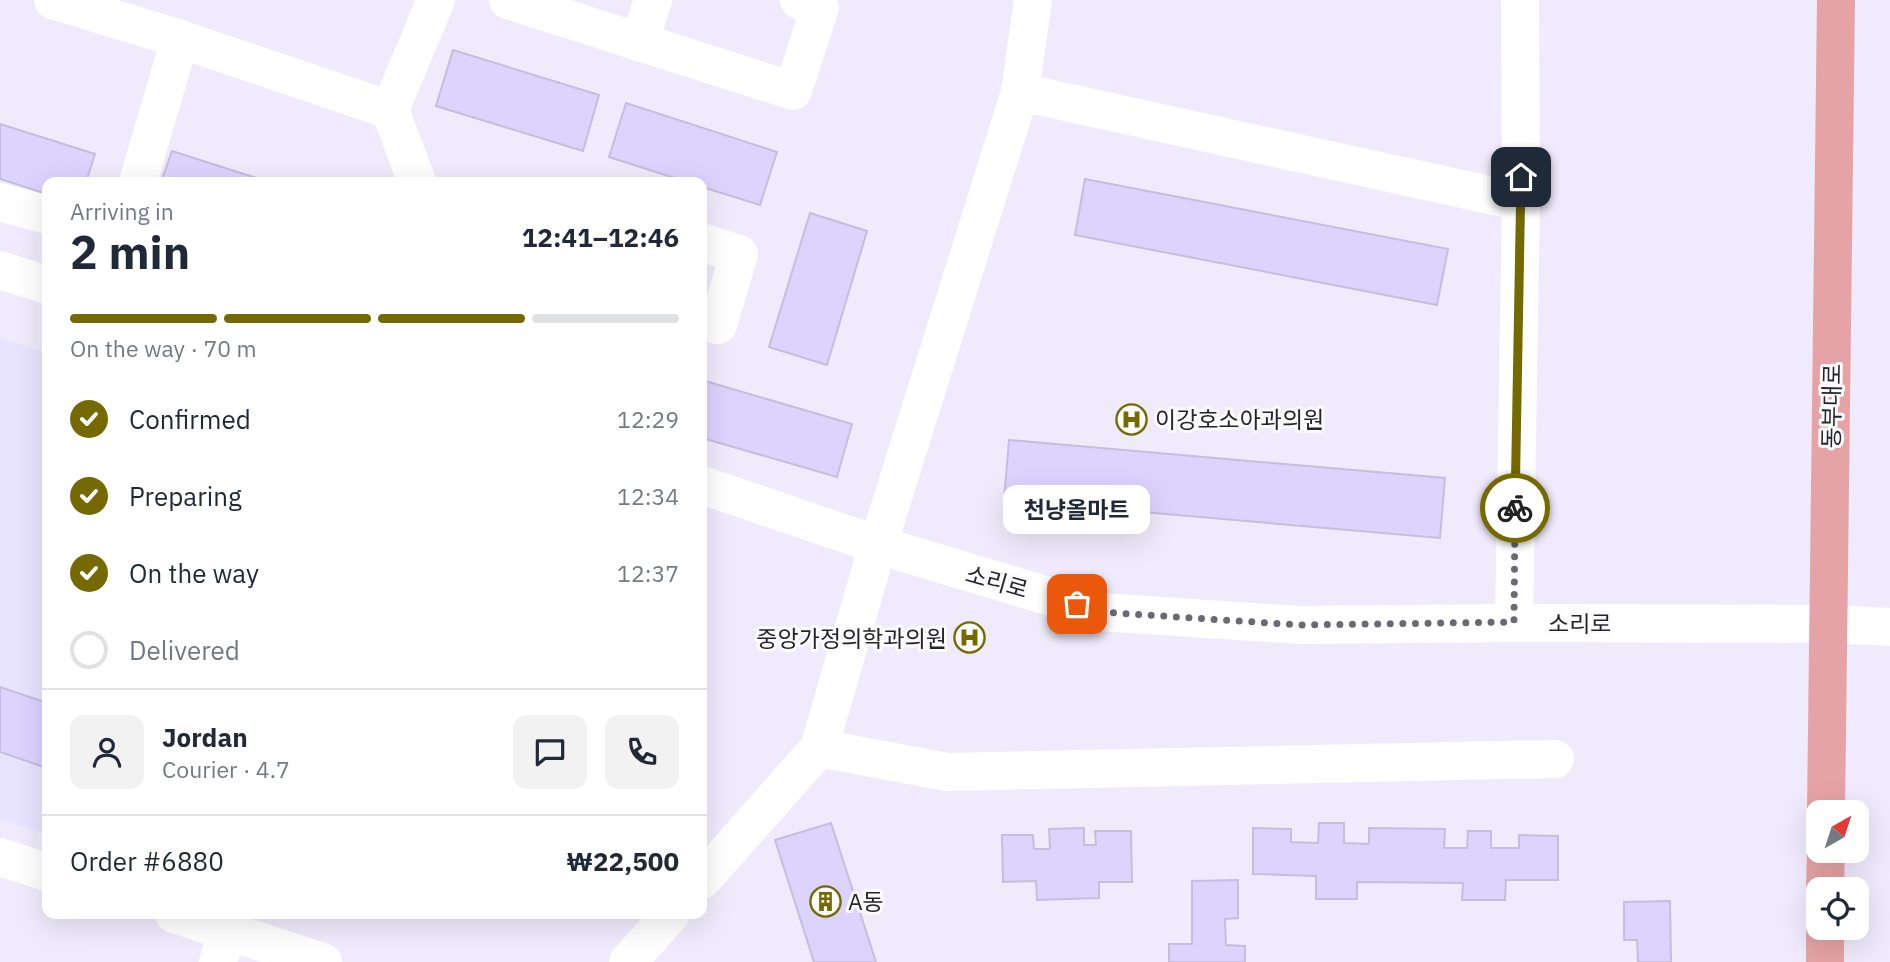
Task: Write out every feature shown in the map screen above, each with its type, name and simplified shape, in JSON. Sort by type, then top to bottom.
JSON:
[{"type":"main road","name":"동부대로","points":[[1826,800],[1836,0]]},
{"type":"main road","points":[[1825,940],[1825,962]]},
{"type":"street","points":[[53,0],[180,39],[390,110]]},
{"type":"street","points":[[415,177],[390,110],[436,0]]},
{"type":"street","points":[[639,42],[653,0]]},
{"type":"street","points":[[514,1],[793,91],[820,6],[799,0]]},
{"type":"street","points":[[707,874],[819,748],[878,545],[1020,92],[1033,0]]},
{"type":"street","points":[[1514,622],[1521,202],[1520,0]]},
{"type":"street","points":[[139,177],[180,39]]},
{"type":"street","points":[[1020,92],[1521,202]]},
{"type":"street","points":[[0,202],[42,214]]},
{"type":"street","points":[[707,244],[739,254],[718,325],[707,322]]},
{"type":"street","points":[[0,270],[42,283]]},
{"type":"street","name":"소리로","points":[[707,487],[878,545],[1101,612],[1300,625],[1514,622],[1828,624],[1890,627]]},
{"type":"street","points":[[819,748],[947,772],[1555,759]]},
{"type":"street","points":[[0,857],[42,870]]},
{"type":"street","points":[[186,919],[226,935],[323,962]]},
{"type":"street","points":[[628,962],[667,919]]},
{"type":"shaded area","points":[[0,338],[42,351],[42,832],[0,819]]},
{"type":"building","points":[[453,50],[599,95],[583,151],[436,106]]},
{"type":"building","points":[[626,103],[777,152],[760,205],[707,189],[707,177],[671,177],[609,157]]},
{"type":"building","points":[[0,124],[95,154],[88,177],[42,177],[42,192],[0,179]]},
{"type":"building","points":[[172,151],[253,177],[163,177]]},
{"type":"building","points":[[1085,179],[1448,249],[1437,305],[1075,235]]},
{"type":"building","points":[[810,213],[867,231],[827,365],[769,347]]},
{"type":"building","points":[[707,381],[852,424],[837,477],[707,439]]},
{"type":"building","points":[[1009,440],[1445,478],[1440,538],[1004,500]]},
{"type":"building","points":[[0,687],[42,701],[42,766],[0,752]]},
{"type":"building","name":"A동","points":[[831,823],[876,962],[814,962],[775,840]]},
{"type":"building","points":[[1319,823],[1344,823],[1344,843],[1369,844],[1369,828],[1445,829],[1444,848],[1467,848],[1468,831],[1491,831],[1491,848],[1519,848],[1519,835],[1558,836],[1558,880],[1506,880],[1505,900],[1462,900],[1463,883],[1357,882],[1357,899],[1316,899],[1316,876],[1253,874],[1253,828],[1291,829],[1291,842],[1318,843]]},
{"type":"building","points":[[1084,828],[1084,845],[1096,845],[1095,831],[1131,831],[1132,882],[1099,882],[1099,898],[1037,900],[1036,881],[1003,882],[1002,835],[1033,835],[1034,849],[1050,849],[1049,829]]},
{"type":"building","points":[[1238,880],[1238,918],[1225,919],[1226,945],[1245,946],[1245,962],[1169,962],[1169,944],[1192,944],[1192,881]]},
{"type":"building","points":[[1670,901],[1671,962],[1638,962],[1637,940],[1624,940],[1624,902]]},
{"type":"way so far","points":[[1077,604],[1101,612],[1300,625],[1514,622],[1515,508]]},
{"type":"place","name":"이강호소아과의원","points":[[1132,419]]},
{"type":"place","name":"천냥올마트","points":[[1077,604]]},
{"type":"place","name":"중앙가정의학과의원","points":[[970,638]]},
{"type":"place","name":"A동","points":[[825,901]]},
{"type":"route","points":[[1515,508],[1521,177]]}]
